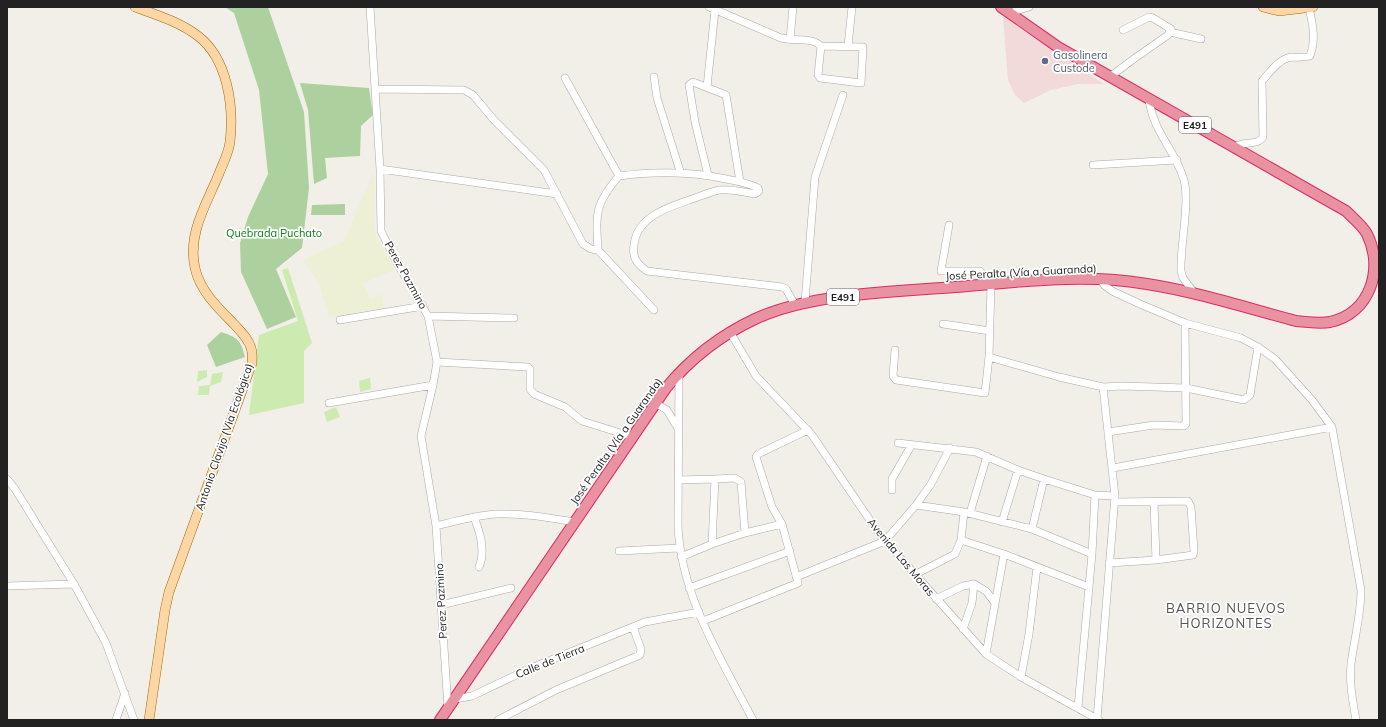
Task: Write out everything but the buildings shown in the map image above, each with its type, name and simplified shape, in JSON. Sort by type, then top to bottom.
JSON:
[{"type":"highway","name":"José Peralta (Vía a Guaranda)","points":[[440,720],[655,403],[679,373],[698,355],[730,332],[756,319],[794,305],[842,297],[992,284],[1073,279],[1148,284],[1196,294],[1296,321],[1313,323],[1330,322],[1346,316],[1360,305],[1371,286],[1377,256],[1366,233],[1346,211],[1058,47],[1005,10]]},
{"type":"main road","name":"Antonio Clavijo (Via Ecológica)","points":[[136,7],[172,21],[198,36],[215,54],[225,82],[231,110],[230,144],[220,171],[201,211],[193,242],[195,268],[208,297],[247,338],[252,350],[252,363],[169,592],[149,720]]},
{"type":"main road","points":[[1263,7],[1279,11],[1311,7]]},
{"type":"street","name":"Perez Pazmino","points":[[370,7],[380,169],[381,231],[396,261],[428,316],[437,362],[434,385],[421,436],[436,526],[448,708]]},
{"type":"street","points":[[790,40],[793,7]]},
{"type":"street","points":[[848,46],[852,7]]},
{"type":"street","points":[[1005,10],[1028,7]]},
{"type":"street","points":[[1236,147],[1243,143],[1257,142],[1263,137],[1262,81],[1279,62],[1290,57],[1304,58],[1310,56],[1314,46],[1311,7]]},
{"type":"street","points":[[707,86],[712,8],[774,36],[790,40],[814,41],[820,46],[863,47],[861,83],[820,78],[818,75],[820,46]]},
{"type":"street","points":[[1123,30],[1149,17],[1170,29],[1170,32],[1201,39]]},
{"type":"street","points":[[1111,76],[1170,32]]},
{"type":"street","points":[[654,77],[657,98],[680,171]]},
{"type":"street","points":[[565,78],[619,176]]},
{"type":"street","points":[[708,175],[695,122],[689,85],[693,82],[723,92],[727,98],[740,182]]},
{"type":"street","points":[[376,88],[464,90],[469,92],[494,120],[544,170],[584,244],[591,249],[598,250],[654,310]]},
{"type":"street","points":[[806,302],[815,177],[843,95]]},
{"type":"street","points":[[1149,100],[1151,116],[1158,131],[1177,160],[1184,181],[1185,196],[1181,271],[1183,278],[1196,294]]},
{"type":"street","points":[[1093,165],[1177,160]]},
{"type":"street","points":[[380,169],[557,194]]},
{"type":"street","points":[[598,250],[596,220],[597,210],[606,191],[619,176],[646,172],[680,171],[740,182],[755,187],[759,191],[755,194],[718,190],[665,208],[654,214],[638,230],[634,240],[633,252],[635,260],[639,266],[647,270],[782,287],[786,289],[794,305]]},
{"type":"street","points":[[895,350],[893,376],[896,380],[985,393],[989,357],[992,284],[980,271],[940,271],[949,225]]},
{"type":"street","points":[[1101,280],[1104,285],[1112,290],[1185,323],[1241,338],[1258,347],[1275,359],[1312,400],[1332,427],[1361,590],[1361,604],[1351,666],[1352,694],[1356,720]]},
{"type":"street","points":[[340,320],[423,306]]},
{"type":"street","points":[[428,316],[514,318]]},
{"type":"street","points":[[1108,432],[1154,425],[1184,426],[1186,424],[1185,323]]},
{"type":"street","points":[[943,324],[990,331]]},
{"type":"street","name":"Avenida Las Moras","points":[[730,332],[756,376],[808,430],[885,541],[986,654],[1021,677],[1078,707],[1093,719]]},
{"type":"street","points":[[989,357],[1059,377],[1103,387],[1122,386],[1186,388],[1244,400],[1250,395],[1258,347]]},
{"type":"street","points":[[437,362],[528,366],[530,369],[530,389],[534,394],[565,407],[582,421],[632,437]]},
{"type":"street","points":[[679,373],[679,548],[689,588],[699,612],[753,720]]},
{"type":"street","points":[[329,403],[434,385]]},
{"type":"street","points":[[1093,719],[1115,499],[1113,468],[1103,387]]},
{"type":"street","points":[[655,403],[667,410],[678,427]]},
{"type":"street","points":[[1113,468],[1332,427]]},
{"type":"street","points":[[703,621],[798,583],[782,524],[772,507],[756,457],[758,454],[808,430]]},
{"type":"street","points":[[898,443],[911,446],[950,448],[976,452],[1018,470],[1095,495],[1115,499],[1190,503],[1194,551],[1192,555],[1156,560],[1109,563]]},
{"type":"street","points":[[892,490],[892,479],[911,446]]},
{"type":"street","points":[[796,577],[885,541],[916,505],[931,484],[950,448]]},
{"type":"street","points":[[914,575],[955,554],[961,540],[967,512],[987,456]]},
{"type":"street","points":[[1002,522],[1018,470]]},
{"type":"street","points":[[678,480],[734,478],[741,482],[745,533]]},
{"type":"street","points":[[712,544],[715,479]]},
{"type":"street","points":[[1032,529],[1044,479]]},
{"type":"street","points":[[7,480],[15,489],[74,584],[106,643],[126,693],[134,720]]},
{"type":"street","points":[[1078,707],[1092,554],[1095,495]]},
{"type":"street","points":[[1154,502],[1156,560]]},
{"type":"street","points":[[916,505],[967,512],[1032,529],[1092,554]]},
{"type":"street","points":[[436,526],[474,517],[497,514],[516,514],[575,522]]},
{"type":"street","points":[[474,517],[478,527],[482,552],[479,567]]},
{"type":"street","points":[[681,557],[712,544],[745,533],[782,524]]},
{"type":"street","points":[[961,540],[1004,554],[1089,587]]},
{"type":"street","points":[[619,551],[679,548]]},
{"type":"street","points":[[689,588],[790,551]]},
{"type":"street","points":[[986,654],[1004,554]]},
{"type":"street","points":[[1021,677],[1029,634],[1037,567]]},
{"type":"street","points":[[7,586],[74,584]]},
{"type":"street","points":[[936,599],[964,586],[974,584],[986,591],[995,603]]},
{"type":"street","points":[[963,629],[972,603],[974,584]]},
{"type":"street","points":[[441,605],[511,588]]},
{"type":"street","name":"Calle de Tierra","points":[[455,699],[472,696],[531,668],[645,622],[699,612]]},
{"type":"street","points":[[498,720],[556,690],[640,655],[641,649],[633,627]]},
{"type":"street","points":[[116,720],[126,693]]},
{"type":"shaded area","points":[[1003,17],[1104,84],[1078,84],[1051,90],[1024,103],[1015,95],[1008,80]]},
{"type":"green space","name":"Quebrada Puchato","points":[[225,7],[268,7],[304,112],[309,188],[302,248],[276,269],[296,317],[267,329],[241,272],[240,243],[248,217],[268,174],[259,90],[234,13]]},
{"type":"green space","points":[[300,83],[369,88],[373,115],[361,126],[360,156],[325,158],[327,178],[314,184],[308,110]]},
{"type":"green space","points":[[374,171],[375,233],[395,270],[363,283],[371,300],[382,294],[384,309],[372,313],[329,317],[318,281],[303,260],[344,241]]},
{"type":"green space","points":[[345,204],[345,215],[311,215],[312,205]]},
{"type":"green space","points":[[288,268],[312,343],[304,351],[304,403],[249,415],[259,335],[298,321],[282,270]]},
{"type":"green space","points":[[221,332],[238,340],[245,357],[216,367],[207,345]]},
{"type":"green space","points":[[207,370],[207,377],[197,382],[198,371]]},
{"type":"green space","points":[[223,372],[221,382],[210,386],[209,395],[198,395],[199,386],[210,385],[212,374]]},
{"type":"green space","points":[[370,378],[371,389],[360,392],[359,381]]},
{"type":"green space","points":[[336,407],[340,417],[327,422],[324,412]]},
{"type":"place","name":"Gasolinera Custode","points":[[1045,61]]},
{"type":"district","name":"BARRIO NUEVOS HORIZONTES","points":[[1226,616]]}]
